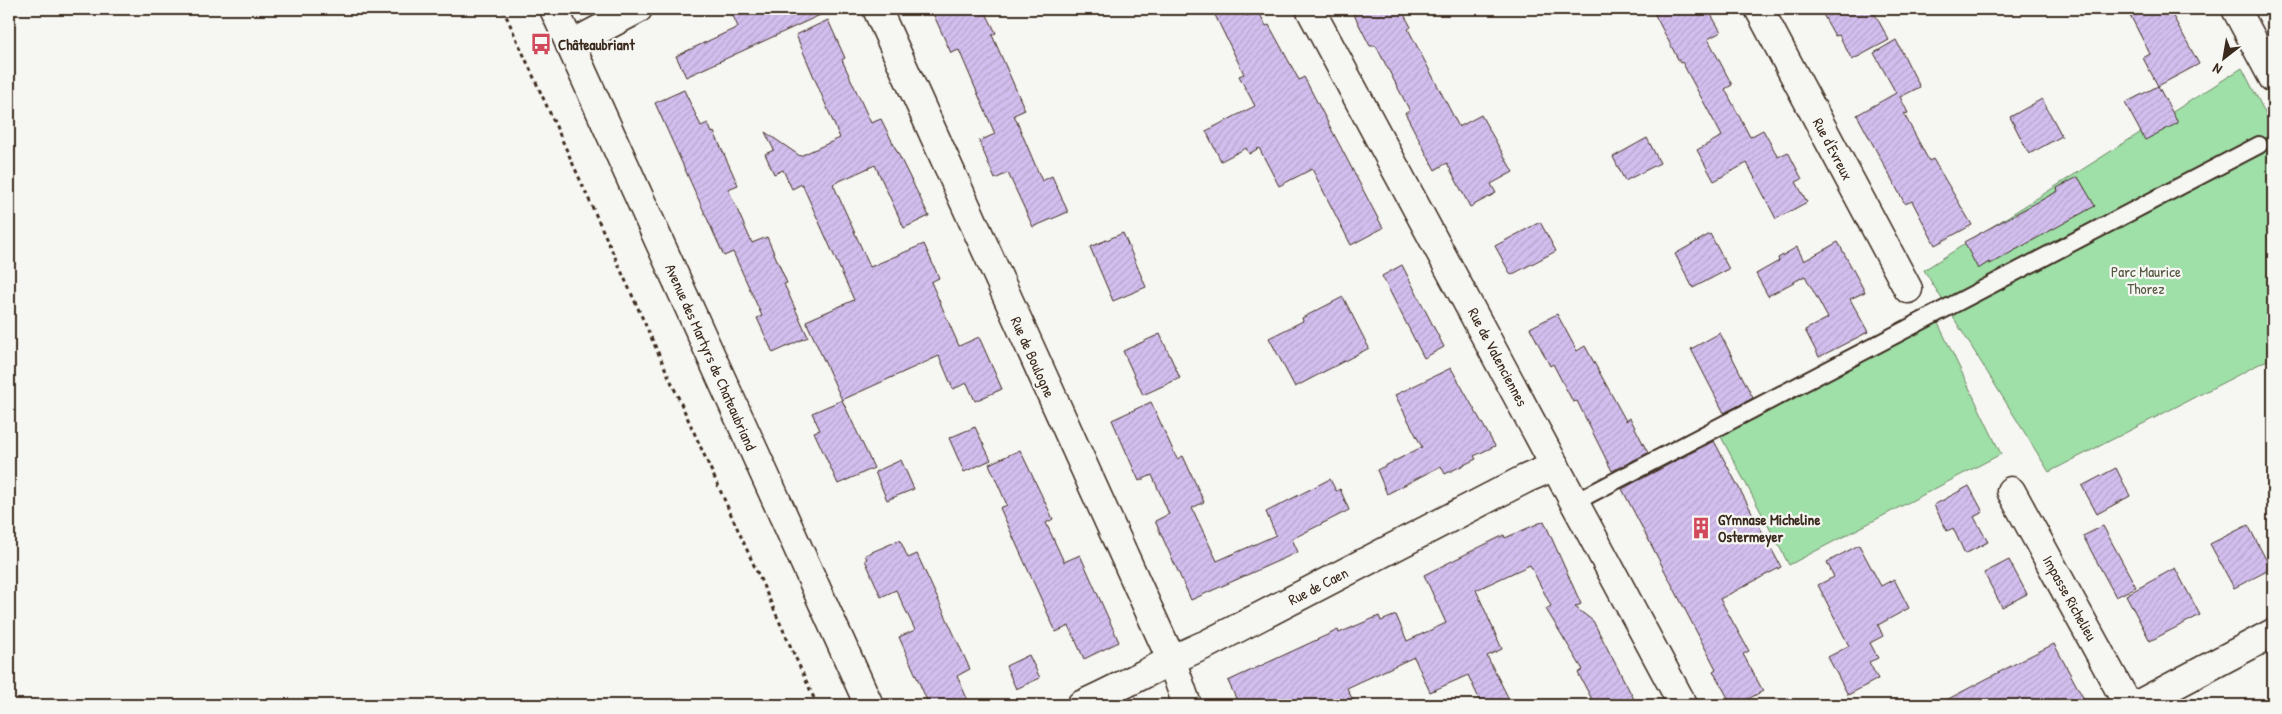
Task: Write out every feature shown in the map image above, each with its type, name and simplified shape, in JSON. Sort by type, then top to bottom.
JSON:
[{"type":"street","name":"Avenue des Martyrs de Chateaubriand","points":[[554,9],[869,705]]},
{"type":"street","points":[[570,45],[638,9]]},
{"type":"street","name":"Rue de Boulogne","points":[[877,9],[1171,659],[1187,705]]},
{"type":"street","name":"Rue de Valenciennes","points":[[1310,9],[1683,705]]},
{"type":"street","name":"Rue d'Evreux","points":[[1759,9],[1908,289]]},
{"type":"street","points":[[2236,9],[2273,78]]},
{"type":"street","name":"Rue de Caen","points":[[1081,705],[1131,682],[1171,659],[1207,644],[1525,479],[1555,466]]},
{"type":"street","name":"Impasse Richelieu","points":[[2011,491],[2128,705]]},
{"type":"street","points":[[2137,705],[2273,633]]},
{"type":"lane","points":[[1575,502],[2259,145]]},
{"type":"path","points":[[503,9],[817,705]]},
{"type":"green space","name":"Parc Maurice Thorez","points":[[2242,68],[2273,128],[2273,357],[2049,472],[1924,270]]},
{"type":"green space","points":[[1937,321],[2001,454],[1789,565],[1719,433]]},
{"type":"building","points":[[730,9],[833,9],[686,77],[676,56],[738,27]]},
{"type":"building","points":[[931,9],[984,9],[996,33],[992,35],[1025,110],[1014,115],[1042,181],[1052,176],[1068,212],[1033,227],[1008,173],[995,179],[979,141],[995,134],[959,50],[951,53]]},
{"type":"building","points":[[1212,9],[1243,9],[1247,16],[1258,10],[1266,26],[1269,25],[1299,80],[1304,77],[1383,228],[1351,245],[1312,169],[1279,186],[1259,148],[1249,154],[1246,148],[1221,161],[1206,131],[1255,106],[1239,76],[1244,74]]},
{"type":"building","points":[[1351,9],[1401,9],[1411,27],[1408,29],[1459,127],[1481,115],[1513,172],[1491,184],[1496,193],[1470,207],[1447,163],[1435,170],[1405,113],[1410,111],[1376,46],[1370,46]]},
{"type":"building","points":[[1652,9],[1708,9],[1721,32],[1708,39],[1732,85],[1725,89],[1750,137],[1763,130],[1778,157],[1788,152],[1802,179],[1796,182],[1807,202],[1776,219],[1747,163],[1714,181],[1697,150],[1722,136],[1682,62],[1680,63]]},
{"type":"building","points":[[1820,9],[1872,9],[1889,40],[1852,60],[1839,35],[1835,36]]},
{"type":"building","points":[[2127,9],[2169,9],[2199,64],[2158,86],[2143,58],[2150,54]]},
{"type":"building","points":[[828,20],[845,58],[842,60],[871,123],[881,119],[929,216],[904,228],[875,165],[833,184],[870,267],[924,244],[939,278],[931,282],[959,346],[979,337],[1002,389],[975,401],[967,383],[953,389],[939,356],[842,400],[806,321],[854,300],[802,184],[792,189],[783,170],[774,174],[765,154],[774,150],[765,132],[800,156],[840,138],[796,35]]},
{"type":"building","points":[[1896,40],[1920,87],[1900,97],[1908,113],[1904,114],[1929,161],[1933,159],[1972,225],[1935,245],[1912,201],[1905,204],[1857,115],[1896,93],[1874,53]]},
{"type":"building","points":[[2158,86],[2178,123],[2145,140],[2125,103]]},
{"type":"building","points":[[684,90],[701,126],[708,123],[712,133],[714,132],[738,185],[728,189],[752,243],[767,237],[787,283],[784,284],[808,337],[773,353],[757,318],[762,316],[733,252],[724,256],[655,103]]},
{"type":"building","points":[[2042,99],[2062,136],[2029,154],[2010,117]]},
{"type":"building","points":[[1647,138],[1660,163],[1625,181],[1613,157]]},
{"type":"building","points":[[2078,177],[2095,206],[1978,269],[1964,242],[2058,191],[2057,188]]},
{"type":"building","points":[[1540,222],[1556,251],[1511,275],[1495,246]]},
{"type":"building","points":[[1123,233],[1146,287],[1113,301],[1090,247]]},
{"type":"building","points":[[1710,234],[1729,269],[1693,288],[1675,254]]},
{"type":"building","points":[[1838,242],[1865,292],[1850,299],[1868,332],[1819,357],[1805,330],[1828,318],[1805,276],[1768,296],[1756,274],[1779,261],[1778,258],[1797,247],[1804,261]]},
{"type":"building","points":[[1402,265],[1444,347],[1424,358],[1382,276]]},
{"type":"building","points":[[1343,297],[1369,348],[1295,387],[1269,338],[1303,321],[1302,318]]},
{"type":"building","points":[[1557,314],[1577,351],[1585,346],[1626,421],[1630,418],[1648,453],[1612,471],[1577,401],[1573,402],[1553,364],[1550,366],[1530,328]]},
{"type":"building","points":[[1720,333],[1753,398],[1724,413],[1691,349]]},
{"type":"building","points":[[1160,334],[1180,378],[1143,395],[1123,351]]},
{"type":"building","points":[[1451,368],[1495,446],[1474,456],[1476,459],[1445,474],[1441,466],[1387,494],[1377,470],[1422,447],[1395,395]]},
{"type":"building","points":[[842,400],[874,468],[838,484],[814,432],[820,430],[812,413]]},
{"type":"building","points":[[1151,402],[1177,459],[1183,456],[1204,502],[1192,508],[1217,561],[1276,535],[1266,512],[1330,479],[1336,491],[1340,489],[1349,510],[1292,539],[1298,552],[1191,600],[1155,521],[1169,514],[1152,475],[1139,481],[1112,420]]},
{"type":"building","points":[[975,427],[991,460],[964,472],[949,438]]},
{"type":"building","name":"GYmnase Micheline Ostermeyer","points":[[1714,441],[1781,567],[1720,599],[1749,651],[1743,654],[1763,691],[1737,705],[1732,705],[1713,671],[1716,669],[1622,489]]},
{"type":"building","points":[[1020,450],[1053,519],[1046,523],[1064,562],[1080,555],[1119,642],[1084,659],[1069,626],[1056,632],[1000,508],[1007,505],[989,464]]},
{"type":"building","points":[[901,460],[914,489],[887,500],[875,472]]},
{"type":"building","points":[[2116,468],[2130,496],[2097,514],[2082,486]]},
{"type":"building","points":[[1969,486],[1983,512],[1974,517],[1988,542],[1965,554],[1953,528],[1947,531],[1934,505]]},
{"type":"building","points":[[1544,521],[1581,604],[1575,607],[1593,621],[1637,705],[1595,705],[1578,673],[1583,670],[1546,609],[1551,606],[1530,565],[1476,590],[1502,649],[1487,656],[1512,705],[1482,705],[1468,675],[1430,692],[1414,657],[1347,688],[1355,705],[1239,705],[1228,681],[1338,630],[1339,633],[1379,616],[1381,621],[1396,615],[1407,641],[1446,623],[1424,575],[1504,535],[1505,538]]},
{"type":"building","points":[[2248,525],[2271,569],[2234,588],[2210,544]]},
{"type":"building","points":[[2103,526],[2136,587],[2116,597],[2083,536]]},
{"type":"building","points":[[900,540],[908,558],[917,554],[970,669],[957,676],[970,705],[929,705],[899,637],[915,630],[896,590],[881,597],[865,560],[867,559],[865,555]]},
{"type":"building","points":[[1859,545],[1881,586],[1894,579],[1909,608],[1878,625],[1883,636],[1870,643],[1878,658],[1869,662],[1878,679],[1848,695],[1828,657],[1849,646],[1818,585],[1834,577],[1827,562]]},
{"type":"building","points":[[2009,560],[2027,594],[2002,607],[1984,573]]},
{"type":"building","points":[[2175,568],[2200,615],[2150,641],[2126,595]]},
{"type":"building","points":[[2054,644],[2087,705],[1937,705],[2028,657]]},
{"type":"building","points":[[1029,655],[1040,678],[1016,689],[1006,666]]},
{"type":"place","name":"Châteaubriant","points":[[541,44]]},
{"type":"place","name":"GYmnase Micheline Ostermeyer","points":[[1701,528]]}]
